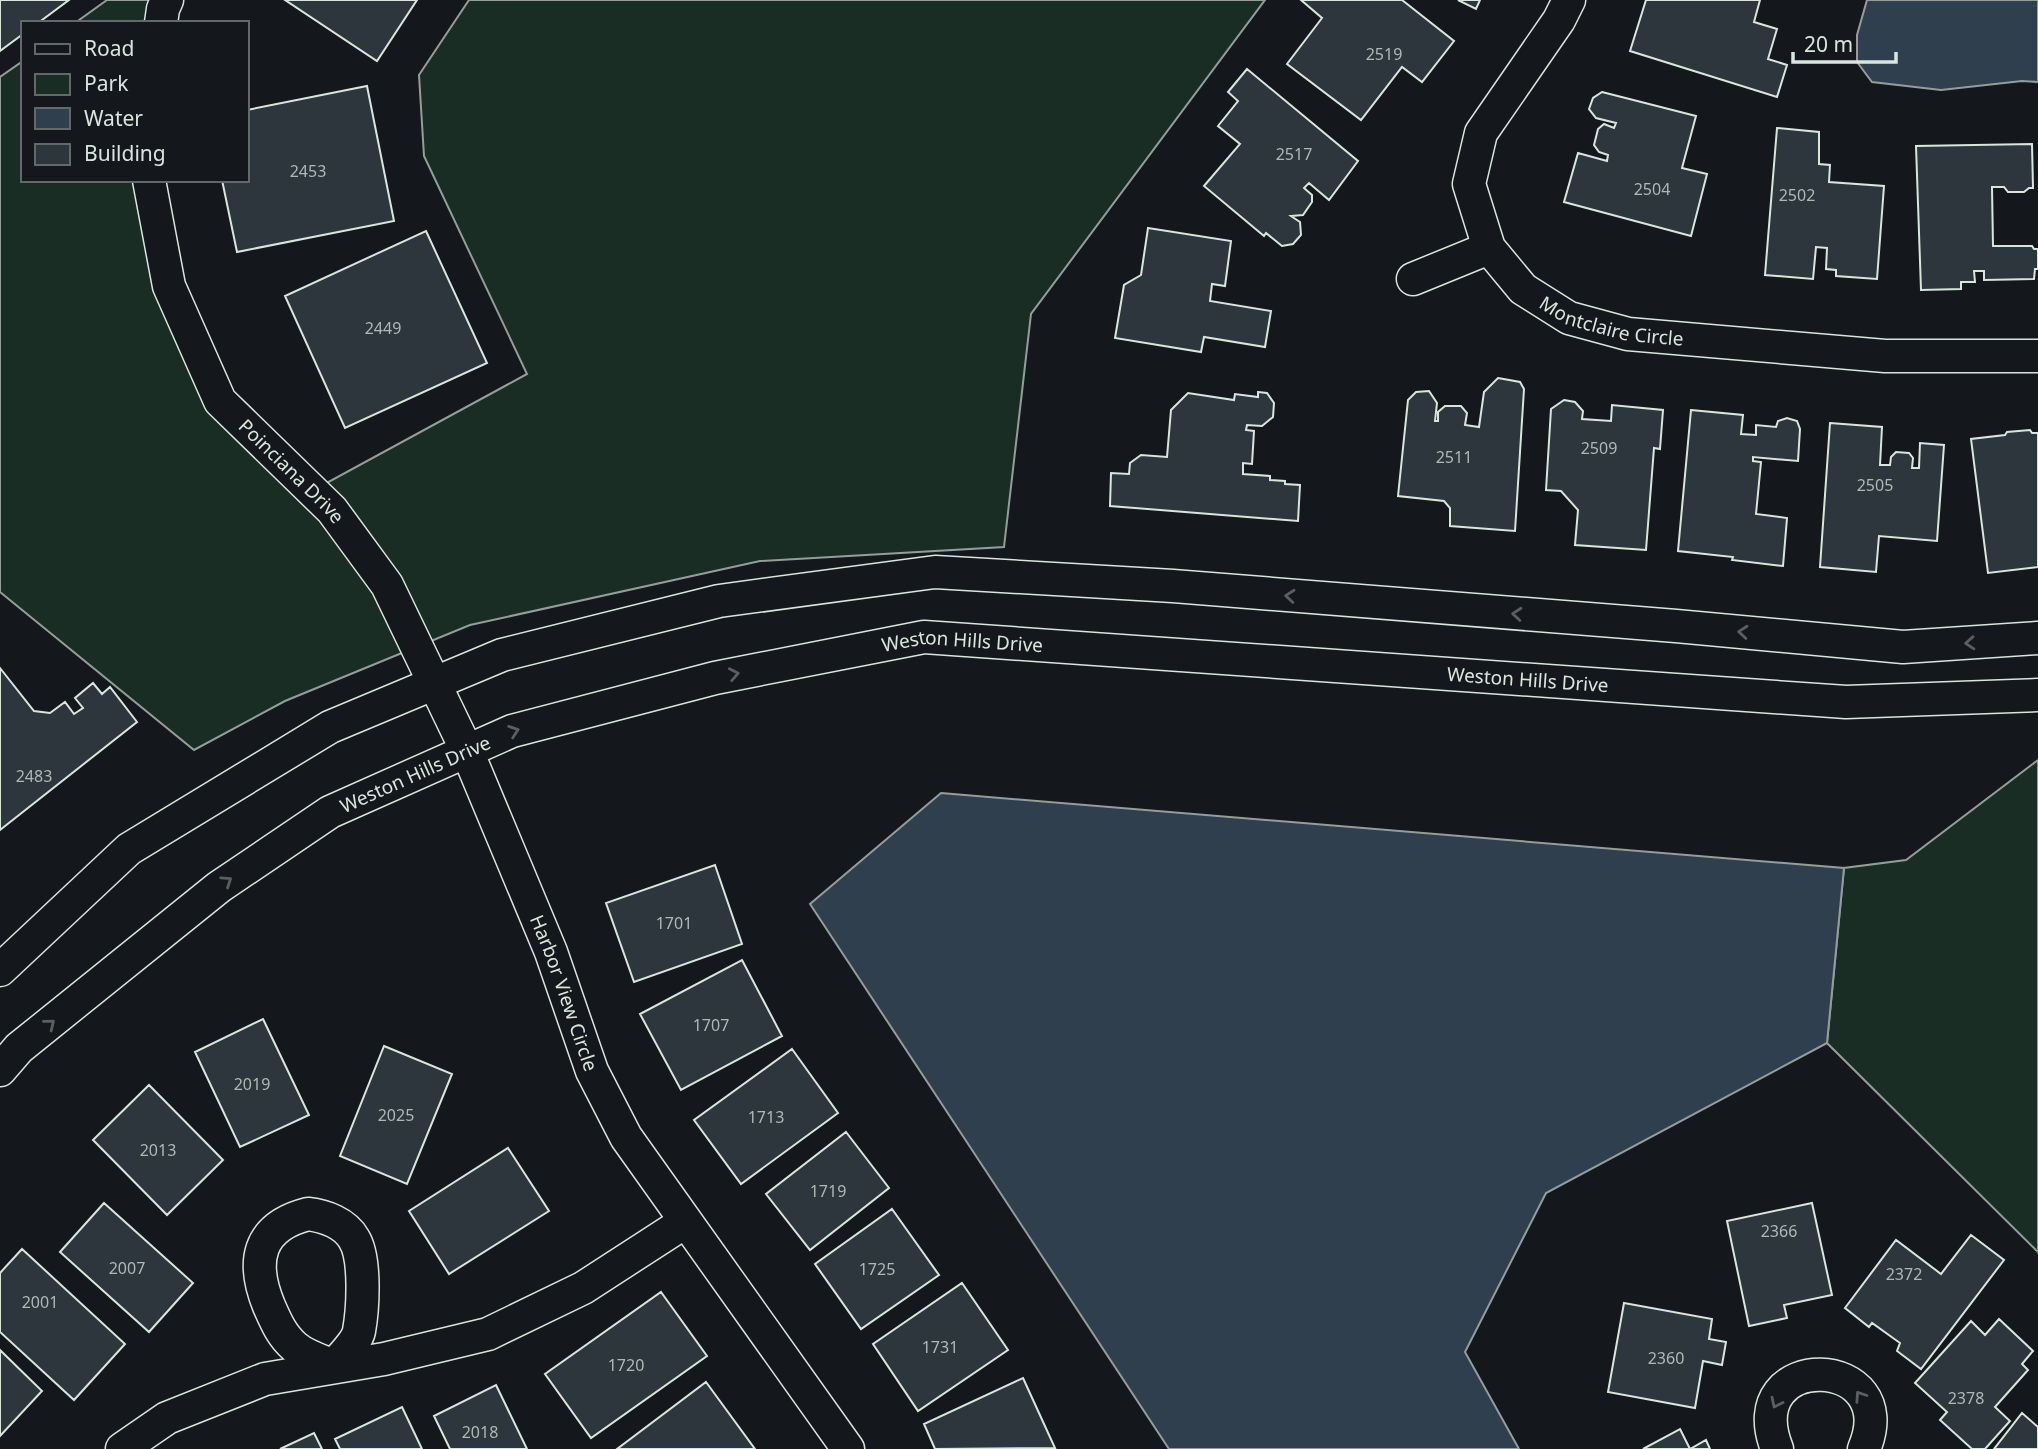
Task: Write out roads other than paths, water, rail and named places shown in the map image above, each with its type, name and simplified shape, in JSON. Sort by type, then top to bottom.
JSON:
[{"type":"street","points":[[161,21],[167,0]]},
{"type":"street","name":"Montclaire Circle","points":[[1569,0],[1559,20],[1481,133],[1469,184],[1489,248],[1523,289],[1569,318],[1628,334],[1885,356],[2038,356]]},
{"type":"street","name":"Poinciana Drive","points":[[149,182],[169,286],[220,401],[332,510],[387,585],[467,751]]},
{"type":"street","points":[[1413,279],[1489,248]]},
{"type":"street","points":[[0,970],[129,849],[330,727],[502,656],[719,601],[935,572],[1200,588],[1903,647],[2038,638]]},
{"type":"street","name":"Weston Hills Drive","points":[[0,1070],[19,1048],[219,887],[330,812],[512,731],[715,678],[924,637],[1846,702],[2038,695]]},
{"type":"street","name":"Harbor View Circle","points":[[467,751],[551,952],[592,1071],[626,1137],[848,1449]]},
{"type":"street","points":[[308,1214],[320,1216],[341,1226],[355,1239],[360,1259],[362,1305],[359,1333],[334,1366],[297,1349],[286,1338],[268,1303],[260,1275],[260,1254],[264,1241],[283,1224],[308,1214]]},
{"type":"street","points":[[122,1449],[167,1418],[265,1379],[384,1359],[488,1334],[583,1287],[685,1222]]},
{"type":"street","points":[[1777,1449],[1771,1432],[1771,1413],[1779,1395],[1793,1381],[1812,1374],[1831,1374],[1849,1382],[1863,1397],[1870,1415],[1870,1435],[1864,1449]]},
{"type":"water","points":[[1867,0],[2038,0],[2038,82],[2022,81],[1941,90],[1872,82],[1857,62],[1857,35]]},
{"type":"water","points":[[941,793],[1844,868],[1827,1043],[1546,1193],[1465,1352],[1519,1449],[1169,1449],[810,904]]}]
